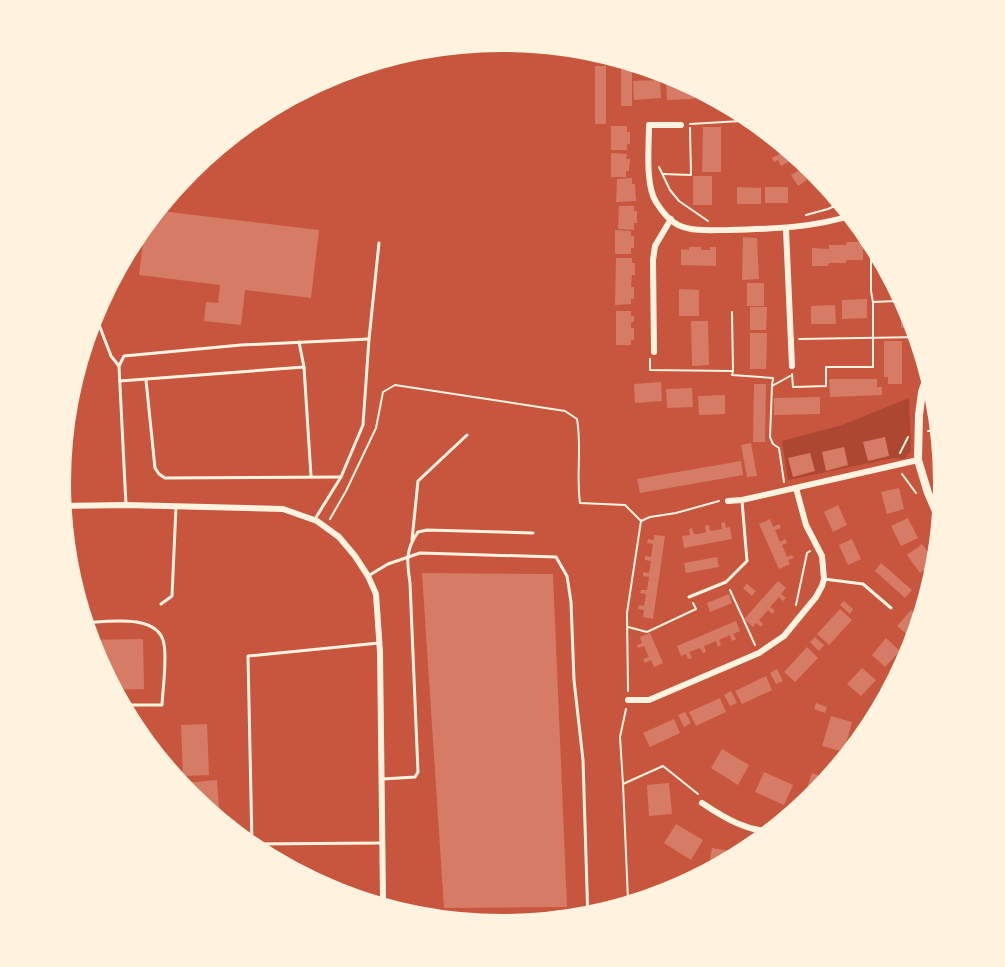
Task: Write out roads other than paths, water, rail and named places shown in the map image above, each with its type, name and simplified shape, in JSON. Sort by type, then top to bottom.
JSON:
[{"type":"street","points":[[681,125],[649,125],[650,180],[655,201],[679,226],[708,230],[786,229],[847,217]]},
{"type":"street","points":[[654,352],[653,260],[655,246],[671,219]]},
{"type":"street","points":[[786,229],[792,366]]},
{"type":"street","points":[[926,382],[919,415],[918,460],[927,494],[937,515]]},
{"type":"street","points":[[728,501],[742,500],[918,460]]},
{"type":"street","points":[[628,700],[649,700],[759,653],[772,645],[816,597],[824,579],[822,556],[806,525],[796,488]]},
{"type":"street","points":[[68,506],[283,509],[315,519],[326,526],[355,556],[376,594],[379,643],[382,902]]},
{"type":"street","points":[[702,803],[721,817],[747,829],[765,831]]},
{"type":"lane","points":[[315,519],[340,477],[363,425],[379,243]]},
{"type":"lane","points":[[98,322],[111,356],[119,366]]},
{"type":"lane","points":[[126,506],[119,366],[124,356],[180,349],[369,339]]},
{"type":"lane","points":[[298,342],[304,367],[311,477]]},
{"type":"lane","points":[[120,381],[304,367]]},
{"type":"lane","points":[[146,380],[155,468],[165,478],[340,477]]},
{"type":"lane","points":[[381,780],[415,777],[418,772],[410,583],[406,557],[411,541],[418,480],[467,435]]},
{"type":"lane","points":[[689,597],[726,582],[747,561],[742,500]]},
{"type":"lane","points":[[160,604],[172,596],[176,507]]},
{"type":"lane","points":[[411,541],[418,532],[427,530],[533,533]]},
{"type":"lane","points":[[368,576],[388,564],[420,553],[556,557],[567,576],[571,602],[574,680],[583,760],[588,911]]},
{"type":"lane","points":[[824,579],[863,584],[891,608]]},
{"type":"lane","points":[[90,623],[148,624],[158,630],[164,643],[162,705],[128,705]]},
{"type":"lane","points":[[252,840],[249,656],[379,643]]},
{"type":"lane","points":[[258,844],[382,843]]}]
